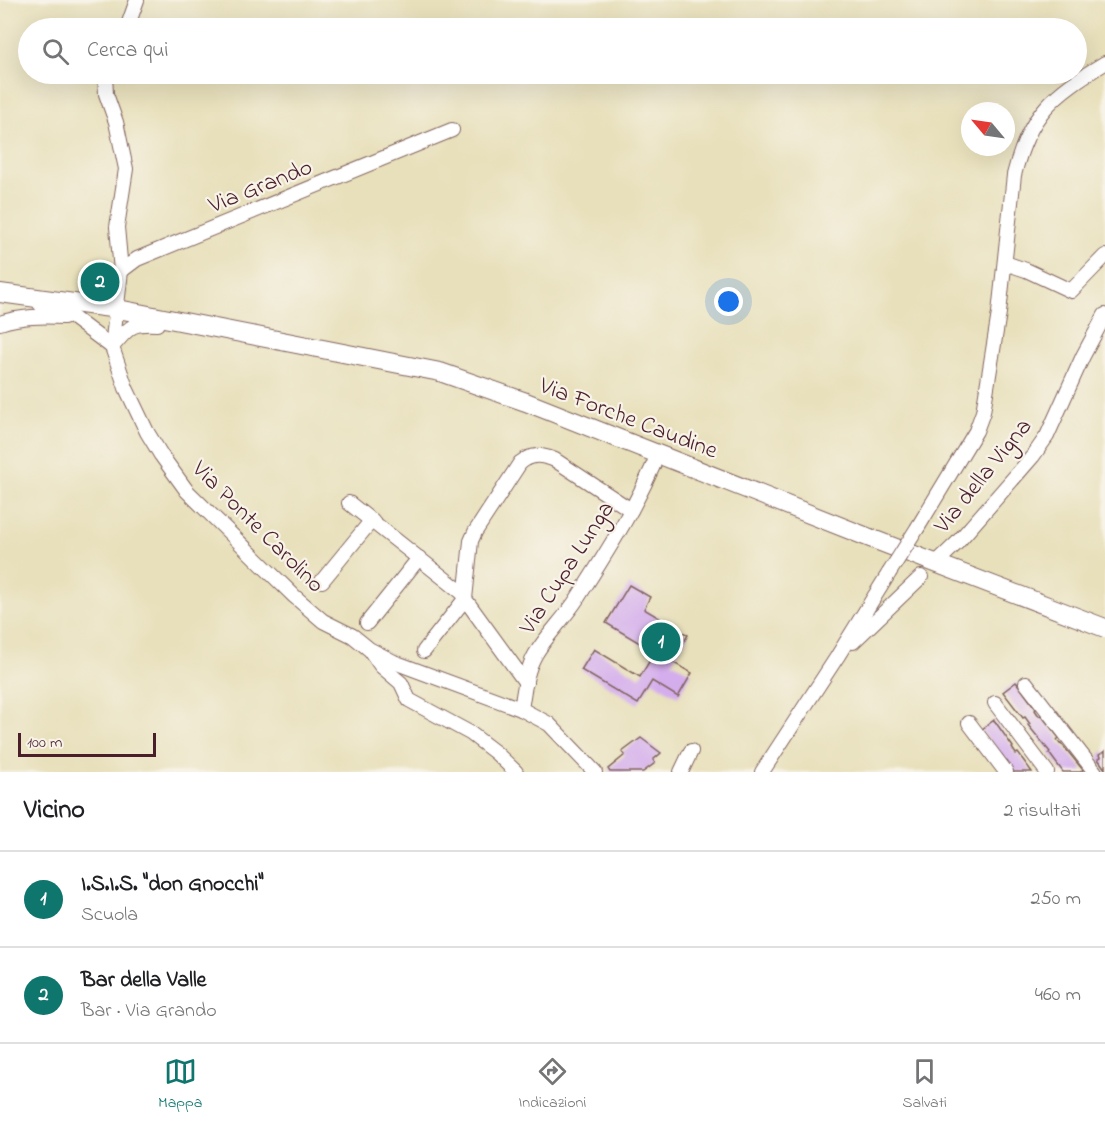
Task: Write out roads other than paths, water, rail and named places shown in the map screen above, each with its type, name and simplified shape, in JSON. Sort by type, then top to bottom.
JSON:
[{"type":"main road","name":"Via Forche Caudine","points":[[0,292],[118,309],[440,372],[526,402],[1105,628]]},
{"type":"street","points":[[131,18],[137,0]]},
{"type":"street","name":"Via della Vigna","points":[[1087,74],[1105,63]]},
{"type":"street","points":[[106,84],[106,94],[116,122],[126,169],[117,227],[121,271],[118,309]]},
{"type":"street","name":"Via della Vigna","points":[[762,772],[837,657],[976,431],[986,400],[1005,262],[1014,175],[1019,154],[1036,120],[1058,94],[1070,84]]},
{"type":"street","name":"Via Grando","points":[[121,271],[137,260],[452,130]]},
{"type":"street","points":[[1005,262],[1071,291],[1105,256]]},
{"type":"street","points":[[18,296],[72,318],[112,347],[127,331],[140,322],[201,325]]},
{"type":"street","name":"Via Ponte Carolino","points":[[118,309],[112,347],[126,388],[147,432],[187,491],[294,596],[323,621],[353,636],[380,656],[420,673],[521,708],[549,724],[595,772]]},
{"type":"street","name":"Via della Vigna","points":[[936,563],[957,543],[1033,456],[1047,436],[1083,356],[1105,315]]},
{"type":"street","points":[[0,323],[35,316],[72,318]]},
{"type":"street","name":"Via Cupa Lunga","points":[[521,708],[535,655],[565,618],[603,558],[648,478],[658,454]]},
{"type":"street","points":[[424,651],[464,596],[471,541],[475,532],[520,463],[530,456],[542,455],[555,460],[631,510]]},
{"type":"street","points":[[349,503],[464,596],[526,683]]},
{"type":"street","points":[[322,581],[372,520]]},
{"type":"street","points":[[367,623],[419,558]]},
{"type":"street","name":"Via della Vigna","points":[[837,657],[921,577]]},
{"type":"street","name":"Via Ponte Carolino","points":[[369,649],[381,666],[401,683],[409,700],[470,733],[516,772]]},
{"type":"street","points":[[1026,683],[1095,772]]},
{"type":"street","points":[[995,703],[1047,772]]},
{"type":"street","points":[[969,723],[1006,772]]},
{"type":"street","points":[[681,772],[691,751]]},
{"type":"place","name":"Bar della Valle","points":[[100,282]]},
{"type":"place","name":"I.S.I.S. \"don Gnocchi\"","points":[[661,642]]}]
